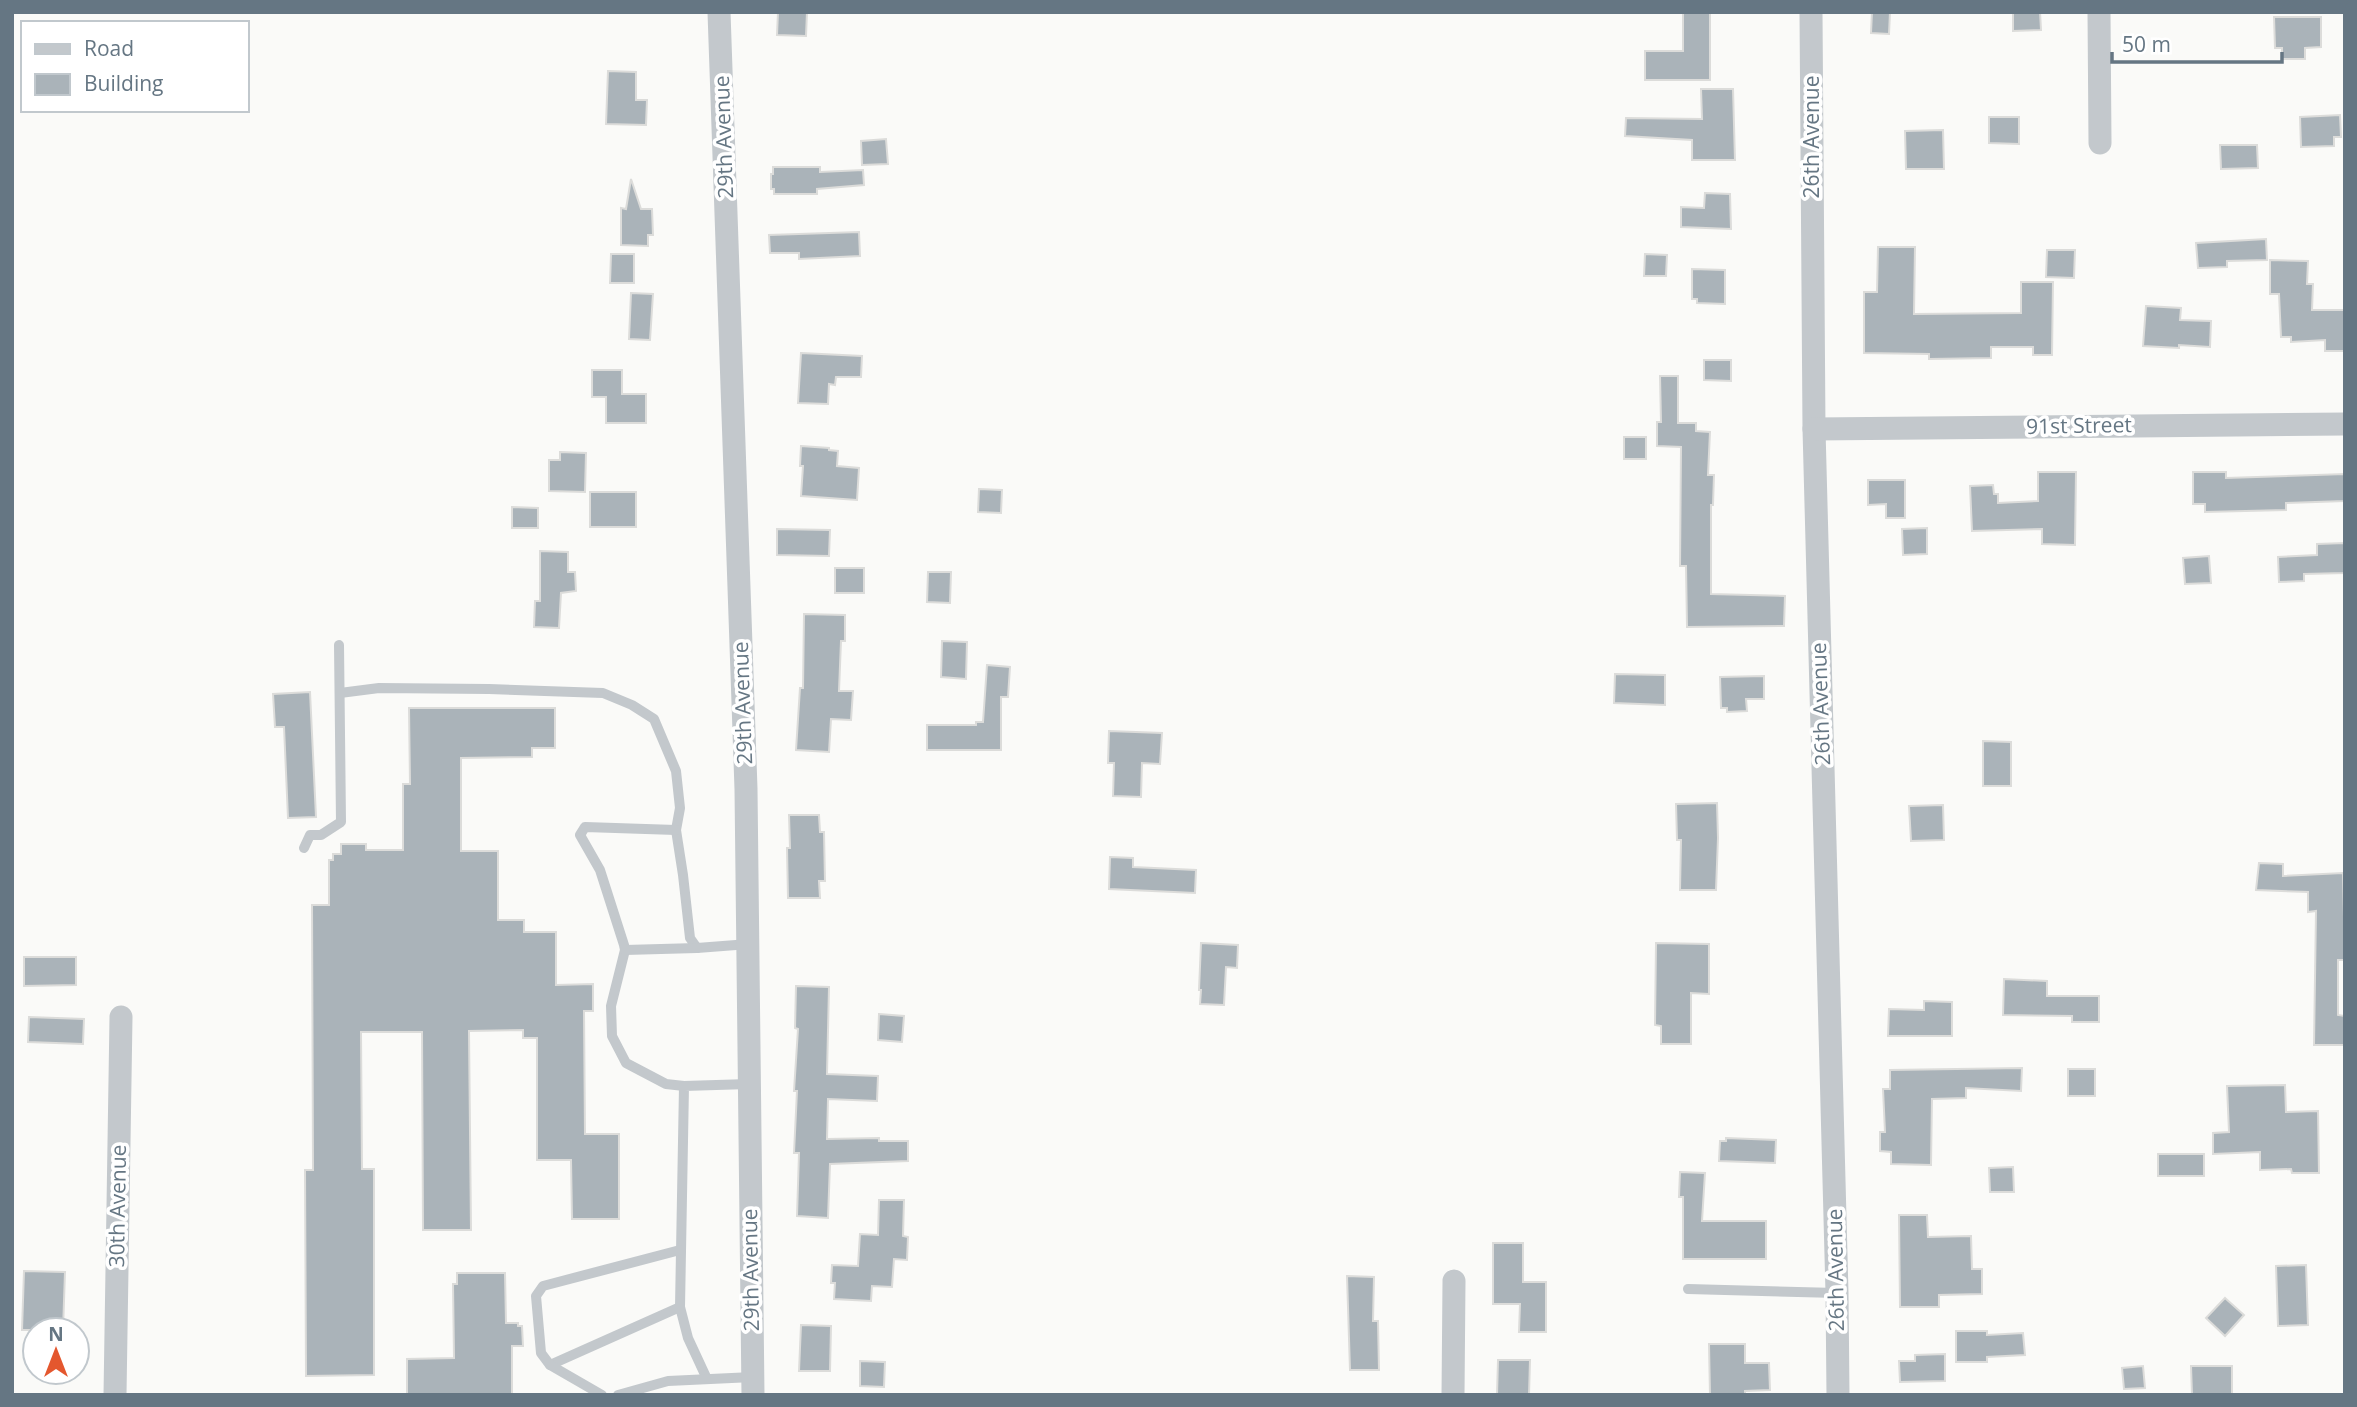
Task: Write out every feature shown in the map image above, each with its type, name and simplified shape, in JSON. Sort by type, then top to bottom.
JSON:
[{"type":"street","name":"29th Avenue","points":[[719,12],[749,944],[753,1386]]},
{"type":"street","name":"26th Avenue","points":[[1811,12],[1814,429],[1838,1293],[1838,1395]]},
{"type":"street","points":[[2098,12],[2100,143]]},
{"type":"street","name":"91st Street","points":[[1814,429],[2345,424]]},
{"type":"street","name":"30th Avenue","points":[[115,1395],[121,1017]]},
{"type":"street","points":[[1453,1395],[1454,1281]]},
{"type":"lane","points":[[304,848],[310,835],[321,835],[341,822],[339,645]]},
{"type":"lane","points":[[340,693],[379,688],[603,693],[632,705],[654,719],[676,771],[680,808],[676,831],[690,937],[697,948]]},
{"type":"lane","points":[[676,831],[582,829],[581,838],[600,870],[625,950],[611,1006],[612,1036],[626,1063],[666,1084],[749,1084]]},
{"type":"lane","points":[[625,950],[749,944]]},
{"type":"lane","points":[[684,1086],[680,1307],[688,1338],[707,1379]]},
{"type":"lane","points":[[602,1395],[550,1365],[541,1353],[536,1296],[543,1286],[680,1250]]},
{"type":"lane","points":[[1688,1289],[1838,1293]]},
{"type":"lane","points":[[550,1365],[680,1307]]},
{"type":"lane","points":[[618,1395],[668,1381],[707,1379],[753,1386]]},
{"type":"building","points":[[778,12],[807,12],[806,36],[777,35]]},
{"type":"building","points":[[1683,12],[1710,12],[1710,80],[1645,80],[1645,51],[1683,51]]},
{"type":"building","points":[[1872,12],[1890,12],[1889,34],[1871,33]]},
{"type":"building","points":[[2013,12],[2040,12],[2041,30],[2013,31]]},
{"type":"building","points":[[2274,17],[2321,17],[2321,47],[2305,48],[2305,59],[2282,59],[2282,48],[2275,48]]},
{"type":"building","points":[[608,71],[636,72],[636,100],[647,100],[646,125],[606,124]]},
{"type":"building","points":[[1701,89],[1733,89],[1735,160],[1692,160],[1692,140],[1625,136],[1626,118],[1702,119]]},
{"type":"building","points":[[2340,115],[2341,137],[2334,137],[2334,146],[2301,147],[2300,117]]},
{"type":"building","points":[[1989,117],[2019,117],[2019,144],[1989,143]]},
{"type":"building","points":[[1943,130],[1944,169],[1906,169],[1905,131]]},
{"type":"building","points":[[886,139],[888,164],[862,165],[861,141]]},
{"type":"building","points":[[2220,145],[2257,145],[2258,168],[2221,169]]},
{"type":"building","points":[[773,167],[820,167],[820,172],[863,170],[864,185],[817,189],[817,194],[774,194],[774,189],[771,189]]},
{"type":"building","points":[[631,179],[641,209],[652,209],[653,235],[648,235],[648,246],[621,245],[621,208],[626,209]]},
{"type":"building","points":[[1705,193],[1730,194],[1731,229],[1681,227],[1681,207],[1704,208]]},
{"type":"building","points":[[859,232],[860,256],[799,259],[799,253],[770,253],[769,235]]},
{"type":"building","points":[[2266,239],[2267,260],[2227,261],[2227,267],[2198,268],[2196,243]]},
{"type":"building","points":[[1878,247],[1915,247],[1914,314],[2021,313],[2021,282],[2053,282],[2052,355],[2033,355],[2033,347],[1991,347],[1991,358],[1929,359],[1929,354],[1864,353],[1864,292],[1877,292]]},
{"type":"building","points":[[2047,250],[2075,250],[2074,278],[2046,277]]},
{"type":"building","points":[[611,254],[634,254],[634,283],[610,283]]},
{"type":"building","points":[[1645,254],[1667,255],[1666,276],[1644,276]]},
{"type":"building","points":[[2270,260],[2308,261],[2307,284],[2313,284],[2312,310],[2345,310],[2345,351],[2325,351],[2325,340],[2291,342],[2291,337],[2281,337],[2279,294],[2270,294]]},
{"type":"building","points":[[1692,269],[1725,270],[1725,304],[1697,303],[1697,299],[1692,299]]},
{"type":"building","points":[[631,293],[653,294],[650,340],[629,339]]},
{"type":"building","points":[[2146,306],[2181,308],[2180,320],[2211,321],[2210,347],[2143,346]]},
{"type":"building","points":[[801,353],[862,356],[861,377],[836,377],[835,385],[829,384],[828,404],[798,403]]},
{"type":"building","points":[[1704,360],[1731,360],[1731,381],[1704,380]]},
{"type":"building","points":[[592,370],[622,370],[622,394],[646,394],[646,423],[606,423],[606,397],[592,397]]},
{"type":"building","points":[[1660,376],[1678,376],[1678,423],[1696,423],[1696,431],[1710,432],[1708,475],[1714,475],[1711,505],[1711,594],[1785,596],[1784,626],[1687,627],[1686,566],[1680,566],[1681,447],[1657,446],[1657,422],[1661,422]]},
{"type":"building","points":[[1624,437],[1646,437],[1646,459],[1624,459]]},
{"type":"building","points":[[801,446],[838,451],[837,466],[859,468],[857,500],[801,496]]},
{"type":"building","points":[[560,452],[586,453],[585,492],[549,491],[549,460],[560,460]]},
{"type":"building","points":[[2038,472],[2076,472],[2075,545],[2042,544],[2042,529],[1972,531],[1970,486],[1993,485],[1994,494],[1998,494],[1998,503],[2038,501]]},
{"type":"building","points":[[2193,472],[2226,472],[2226,478],[2345,474],[2345,501],[2286,503],[2286,510],[2205,512],[2205,504],[2193,504]]},
{"type":"building","points":[[1868,480],[1905,480],[1905,518],[1886,518],[1886,504],[1868,505]]},
{"type":"building","points":[[979,489],[1002,490],[1001,513],[978,512]]},
{"type":"building","points":[[590,492],[636,492],[636,527],[590,527]]},
{"type":"building","points":[[512,507],[538,508],[538,528],[512,528]]},
{"type":"building","points":[[1927,528],[1927,554],[1903,555],[1902,529]]},
{"type":"building","points":[[777,529],[830,530],[829,556],[777,555]]},
{"type":"building","points":[[2345,543],[2345,573],[2304,574],[2304,581],[2279,582],[2278,557],[2317,555],[2317,544]]},
{"type":"building","points":[[540,551],[568,552],[568,572],[575,572],[576,591],[561,593],[559,628],[534,627],[535,601],[540,601]]},
{"type":"building","points":[[2209,556],[2211,583],[2185,584],[2183,558]]},
{"type":"building","points":[[835,568],[864,568],[864,593],[835,593]]},
{"type":"building","points":[[928,572],[951,572],[950,603],[927,602]]},
{"type":"building","points":[[804,614],[845,615],[839,691],[853,691],[851,720],[831,719],[829,752],[796,750],[800,688],[803,688]]},
{"type":"building","points":[[942,641],[967,642],[966,679],[941,677]]},
{"type":"building","points":[[987,665],[1010,667],[1008,697],[1001,697],[1001,750],[927,750],[927,725],[976,725],[976,722],[983,722]]},
{"type":"building","points":[[1615,674],[1665,675],[1665,705],[1614,703]]},
{"type":"building","points":[[1764,676],[1764,699],[1746,699],[1747,711],[1727,712],[1727,708],[1721,708],[1720,677]]},
{"type":"building","points":[[310,692],[316,817],[288,818],[284,727],[275,727],[273,694]]},
{"type":"building","points":[[409,708],[555,708],[555,748],[532,748],[532,757],[461,758],[461,851],[498,851],[498,920],[524,920],[524,932],[556,932],[556,985],[593,984],[593,1011],[584,1011],[585,1134],[619,1134],[619,1219],[572,1219],[571,1160],[537,1160],[537,1038],[523,1038],[523,1030],[469,1031],[471,1230],[423,1230],[422,1032],[361,1032],[362,1169],[374,1169],[374,1375],[306,1376],[305,1170],[313,1170],[312,905],[329,905],[329,860],[333,860],[333,854],[341,854],[341,844],[366,844],[366,850],[403,850],[403,784],[410,784]]},
{"type":"building","points":[[1109,731],[1162,733],[1160,764],[1142,763],[1141,797],[1113,796],[1114,763],[1108,763]]},
{"type":"building","points":[[1983,741],[2011,742],[2011,786],[1983,786]]},
{"type":"building","points":[[1717,803],[1716,890],[1680,890],[1681,840],[1677,840],[1676,804]]},
{"type":"building","points":[[1943,805],[1944,840],[1911,841],[1909,806]]},
{"type":"building","points":[[789,815],[819,815],[820,832],[824,832],[825,881],[819,881],[820,898],[788,898]]},
{"type":"building","points":[[1110,857],[1133,858],[1133,867],[1196,870],[1195,893],[1109,889]]},
{"type":"building","points":[[2259,863],[2283,864],[2283,876],[2343,873],[2345,960],[2338,960],[2338,1015],[2345,1016],[2345,1045],[2314,1045],[2316,911],[2308,912],[2308,892],[2256,890]]},
{"type":"building","points":[[1201,943],[1238,945],[1237,968],[1226,967],[1224,1005],[1200,1004]]},
{"type":"building","points":[[1656,943],[1709,944],[1709,994],[1691,993],[1691,1044],[1661,1044],[1661,1026],[1655,1025]]},
{"type":"building","points":[[24,957],[76,957],[76,985],[24,986]]},
{"type":"building","points":[[2004,979],[2047,981],[2047,996],[2099,996],[2099,1022],[2072,1022],[2072,1016],[2003,1015]]},
{"type":"building","points":[[796,986],[829,987],[827,1074],[878,1076],[877,1101],[828,1099],[827,1139],[879,1138],[879,1141],[908,1141],[908,1161],[830,1164],[828,1218],[797,1216],[799,1153],[794,1153],[798,1029],[795,1028]]},
{"type":"building","points":[[1924,1001],[1952,1002],[1952,1036],[1888,1036],[1889,1009],[1924,1010]]},
{"type":"building","points":[[879,1014],[904,1016],[902,1042],[878,1040]]},
{"type":"building","points":[[29,1017],[84,1019],[83,1044],[28,1042]]},
{"type":"building","points":[[2022,1068],[2021,1091],[1966,1088],[1966,1098],[1932,1099],[1931,1165],[1891,1164],[1891,1152],[1880,1151],[1880,1132],[1885,1132],[1883,1089],[1890,1089],[1890,1070]]},
{"type":"building","points":[[2068,1069],[2095,1069],[2095,1096],[2068,1096]]},
{"type":"building","points":[[2285,1085],[2286,1112],[2318,1111],[2319,1173],[2292,1173],[2291,1169],[2260,1170],[2260,1152],[2213,1154],[2213,1133],[2229,1132],[2227,1086]]},
{"type":"building","points":[[1726,1138],[1776,1140],[1775,1163],[1719,1161],[1720,1141],[1726,1141]]},
{"type":"building","points":[[2158,1154],[2204,1154],[2204,1176],[2158,1176]]},
{"type":"building","points":[[2013,1167],[2014,1192],[1990,1192],[1989,1168]]},
{"type":"building","points":[[1680,1172],[1705,1173],[1702,1221],[1766,1221],[1766,1259],[1683,1259],[1683,1197],[1679,1197]]},
{"type":"building","points":[[879,1200],[904,1200],[903,1236],[908,1237],[907,1260],[894,1259],[892,1287],[872,1286],[871,1301],[834,1299],[832,1265],[858,1266],[860,1234],[878,1235]]},
{"type":"building","points":[[1899,1215],[1927,1215],[1928,1237],[1971,1236],[1972,1269],[1982,1269],[1982,1294],[1939,1295],[1939,1307],[1900,1307]]},
{"type":"building","points":[[1493,1243],[1523,1243],[1523,1282],[1546,1282],[1546,1332],[1519,1332],[1520,1304],[1493,1304]]},
{"type":"building","points":[[2306,1265],[2308,1325],[2278,1326],[2276,1266]]},
{"type":"building","points":[[24,1271],[65,1272],[63,1316],[22,1316]]},
{"type":"building","points":[[457,1273],[505,1273],[506,1323],[518,1323],[518,1326],[522,1326],[523,1346],[512,1346],[512,1395],[407,1395],[407,1359],[454,1358],[453,1284],[457,1284]]},
{"type":"building","points":[[1347,1276],[1374,1277],[1373,1321],[1378,1321],[1379,1370],[1350,1370]]},
{"type":"building","points":[[2225,1298],[2244,1315],[2225,1336],[2206,1318]]},
{"type":"building","points":[[801,1325],[831,1326],[830,1371],[799,1371]]},
{"type":"building","points":[[1956,1331],[1987,1331],[1987,1335],[2023,1333],[2025,1355],[1987,1357],[1987,1362],[1956,1362]]},
{"type":"building","points":[[1709,1344],[1745,1344],[1745,1363],[1769,1363],[1770,1390],[1745,1391],[1745,1395],[1710,1395]]},
{"type":"building","points":[[1945,1354],[1945,1381],[1900,1382],[1899,1361],[1915,1361],[1915,1355]]},
{"type":"building","points":[[1498,1360],[1530,1360],[1529,1395],[1497,1395]]},
{"type":"building","points":[[860,1361],[885,1362],[884,1387],[860,1386]]},
{"type":"building","points":[[2143,1366],[2145,1388],[2124,1389],[2122,1368]]},
{"type":"building","points":[[2191,1366],[2232,1366],[2232,1395],[2192,1395]]}]
